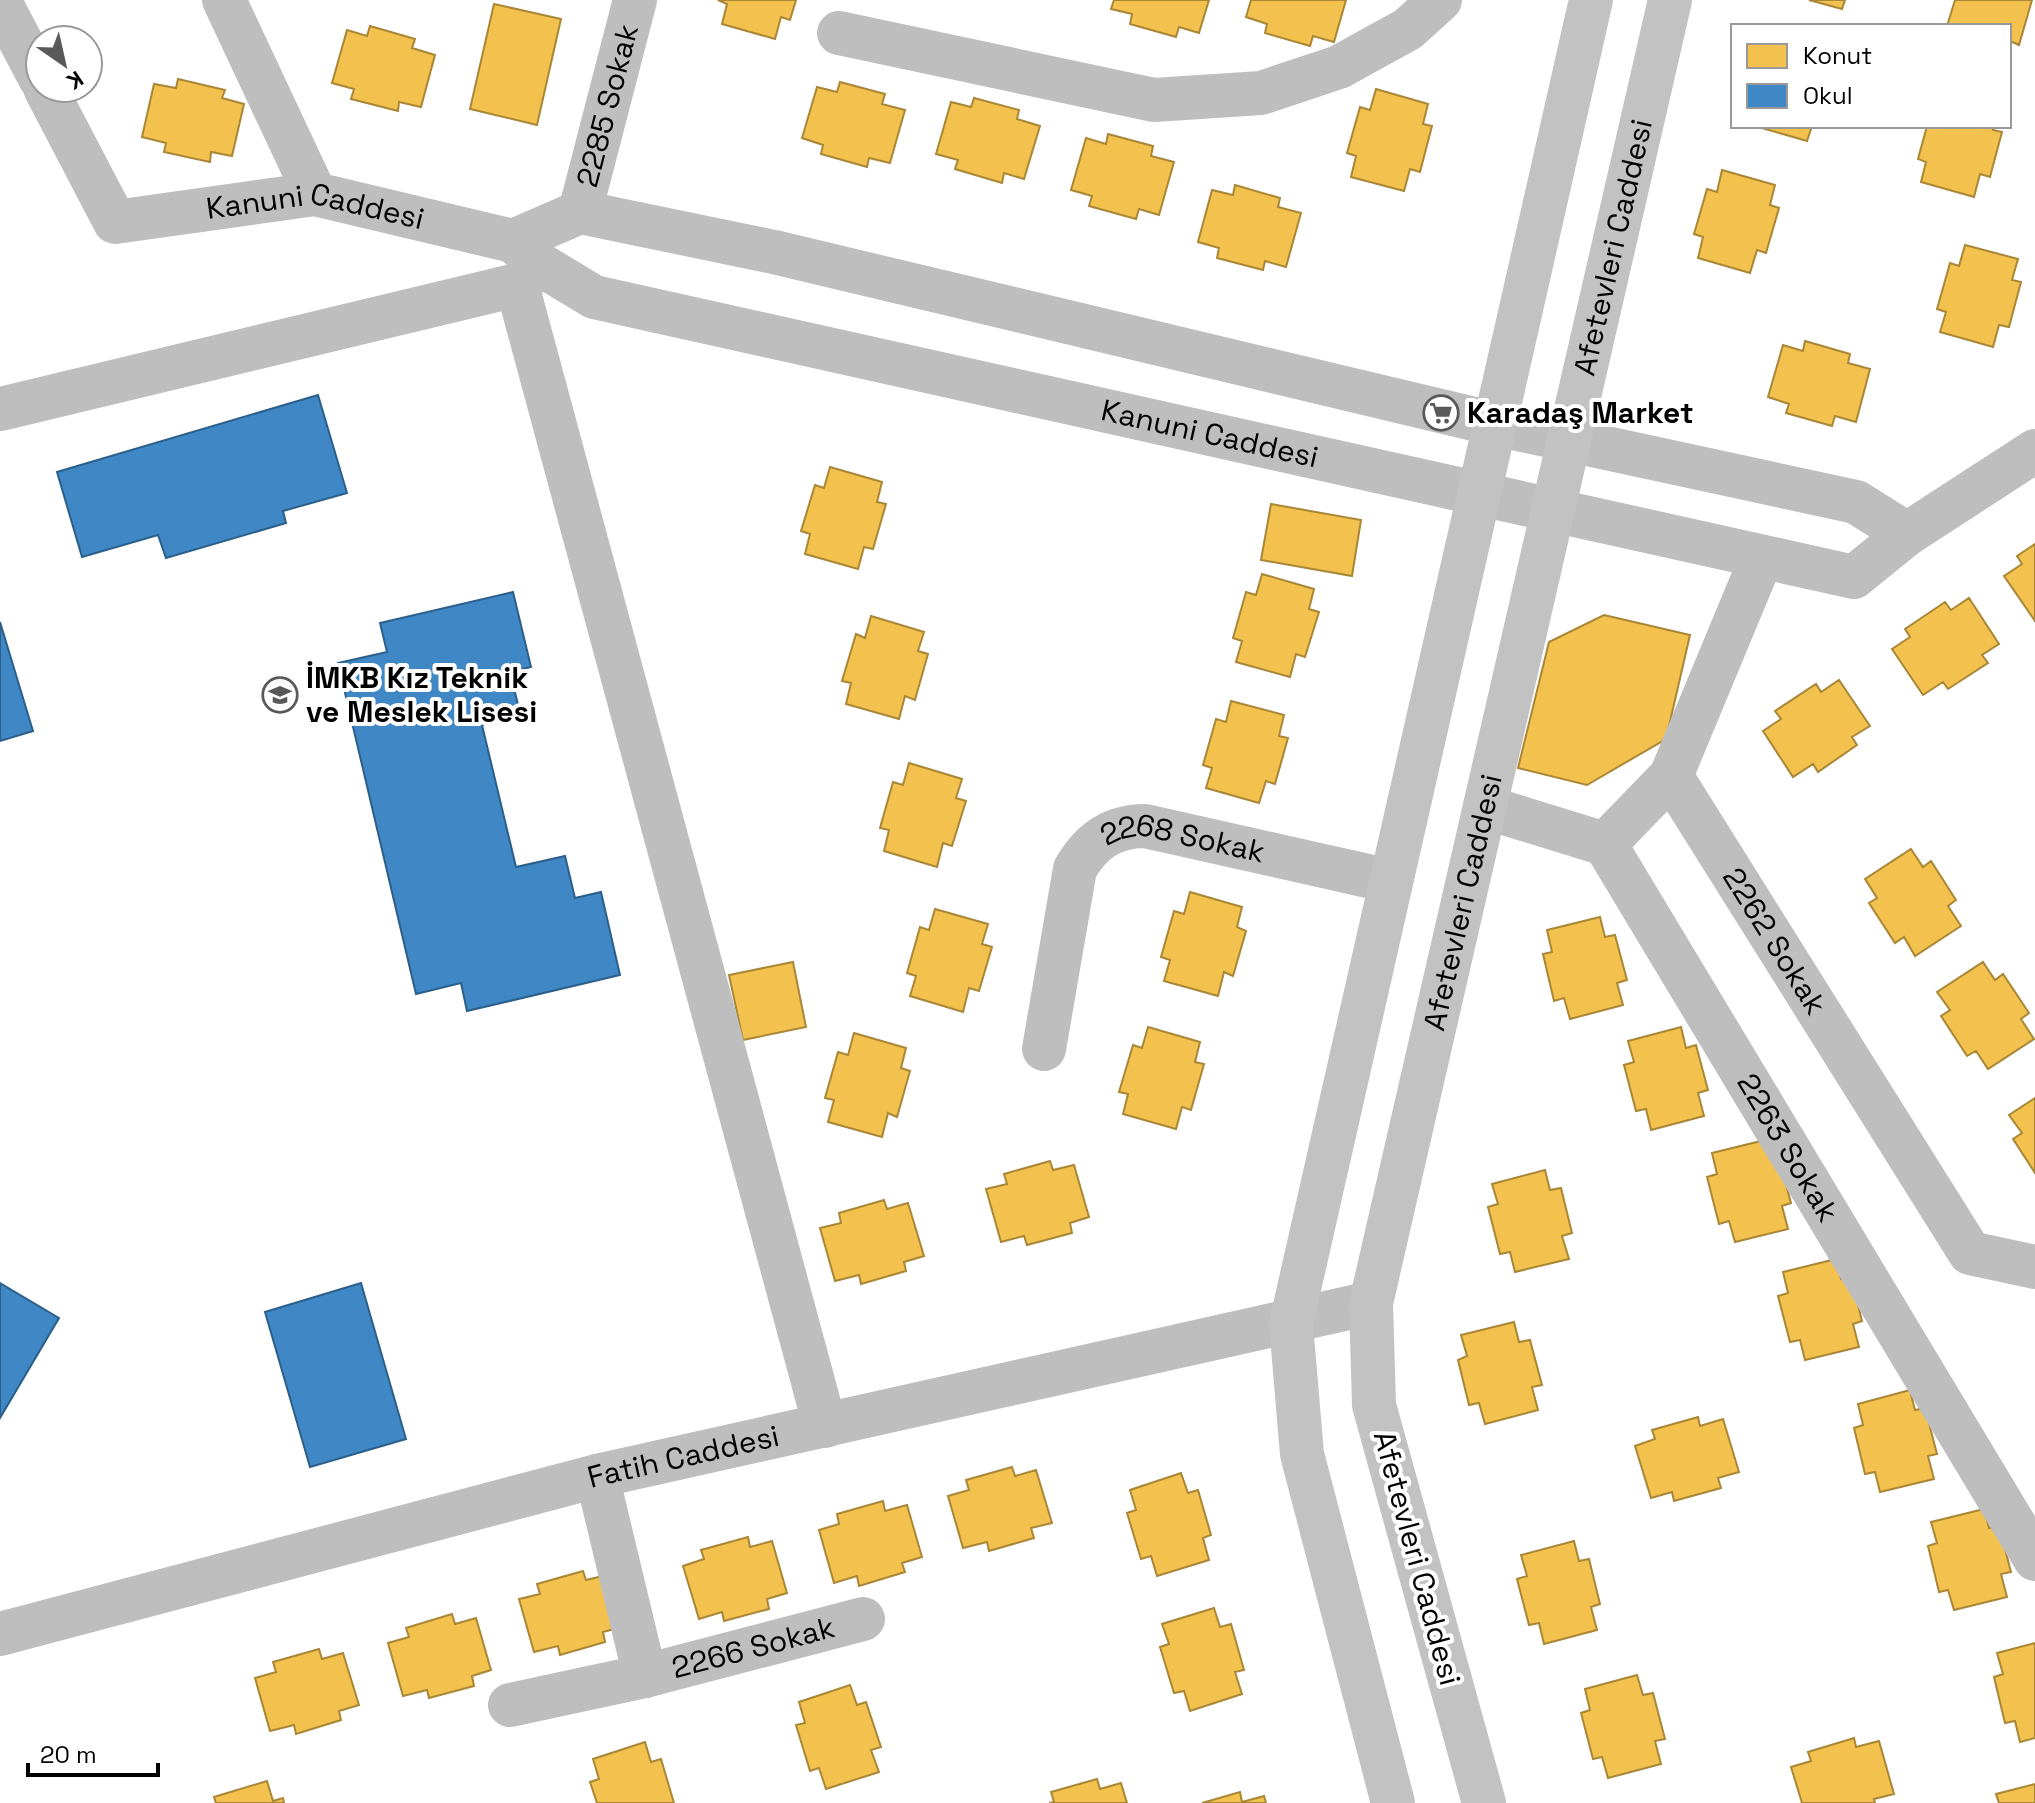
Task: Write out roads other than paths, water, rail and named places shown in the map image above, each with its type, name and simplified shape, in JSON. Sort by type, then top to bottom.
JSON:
[{"type":"main road","points":[[1393,1803],[1302,1454],[1291,1324],[1591,0]]},
{"type":"main road","name":"Afetevleri Caddesi","points":[[1484,1803],[1374,1405],[1371,1303],[1670,0]]},
{"type":"street","points":[[224,0],[315,194]]},
{"type":"street","name":"2285 Sokak","points":[[580,212],[635,0]]},
{"type":"street","points":[[839,33],[1154,100],[1261,93],[1339,67],[1408,29],[1440,0]]},
{"type":"street","points":[[0,2],[24,48]]},
{"type":"street","name":"Kanuni Caddesi","points":[[53,104],[115,222],[315,194],[524,264],[594,297],[1478,496],[1854,577],[1907,534],[2035,451]]},
{"type":"street","points":[[0,409],[524,264],[580,212],[774,252],[1495,424],[1856,502],[1907,534]]},
{"type":"street","points":[[524,264],[825,1426]]},
{"type":"street","points":[[1485,807],[1605,844],[1671,776],[1762,557]]},
{"type":"street","name":"2262 Sokak","points":[[1671,776],[1970,1253],[2035,1267]]},
{"type":"street","name":"2268 Sokak","points":[[1044,1049],[1075,869],[1084,853],[1114,830],[1145,826],[1390,881]]},
{"type":"street","name":"2263 Sokak","points":[[1605,844],[2035,1559]]},
{"type":"street","name":"Fatih Caddesi","points":[[0,1634],[597,1476],[1291,1324],[1371,1303]]},
{"type":"street","name":"2266 Sokak","points":[[597,1476],[645,1676]]},
{"type":"street","name":"2266 Sokak","points":[[510,1705],[645,1676],[863,1619]]},
{"type":"place","name":"Karadaş Market","points":[[1441,413]]},
{"type":"place","name":"İMKB Kız Teknik ve Meslek Lisesi","points":[[280,695]]}]
